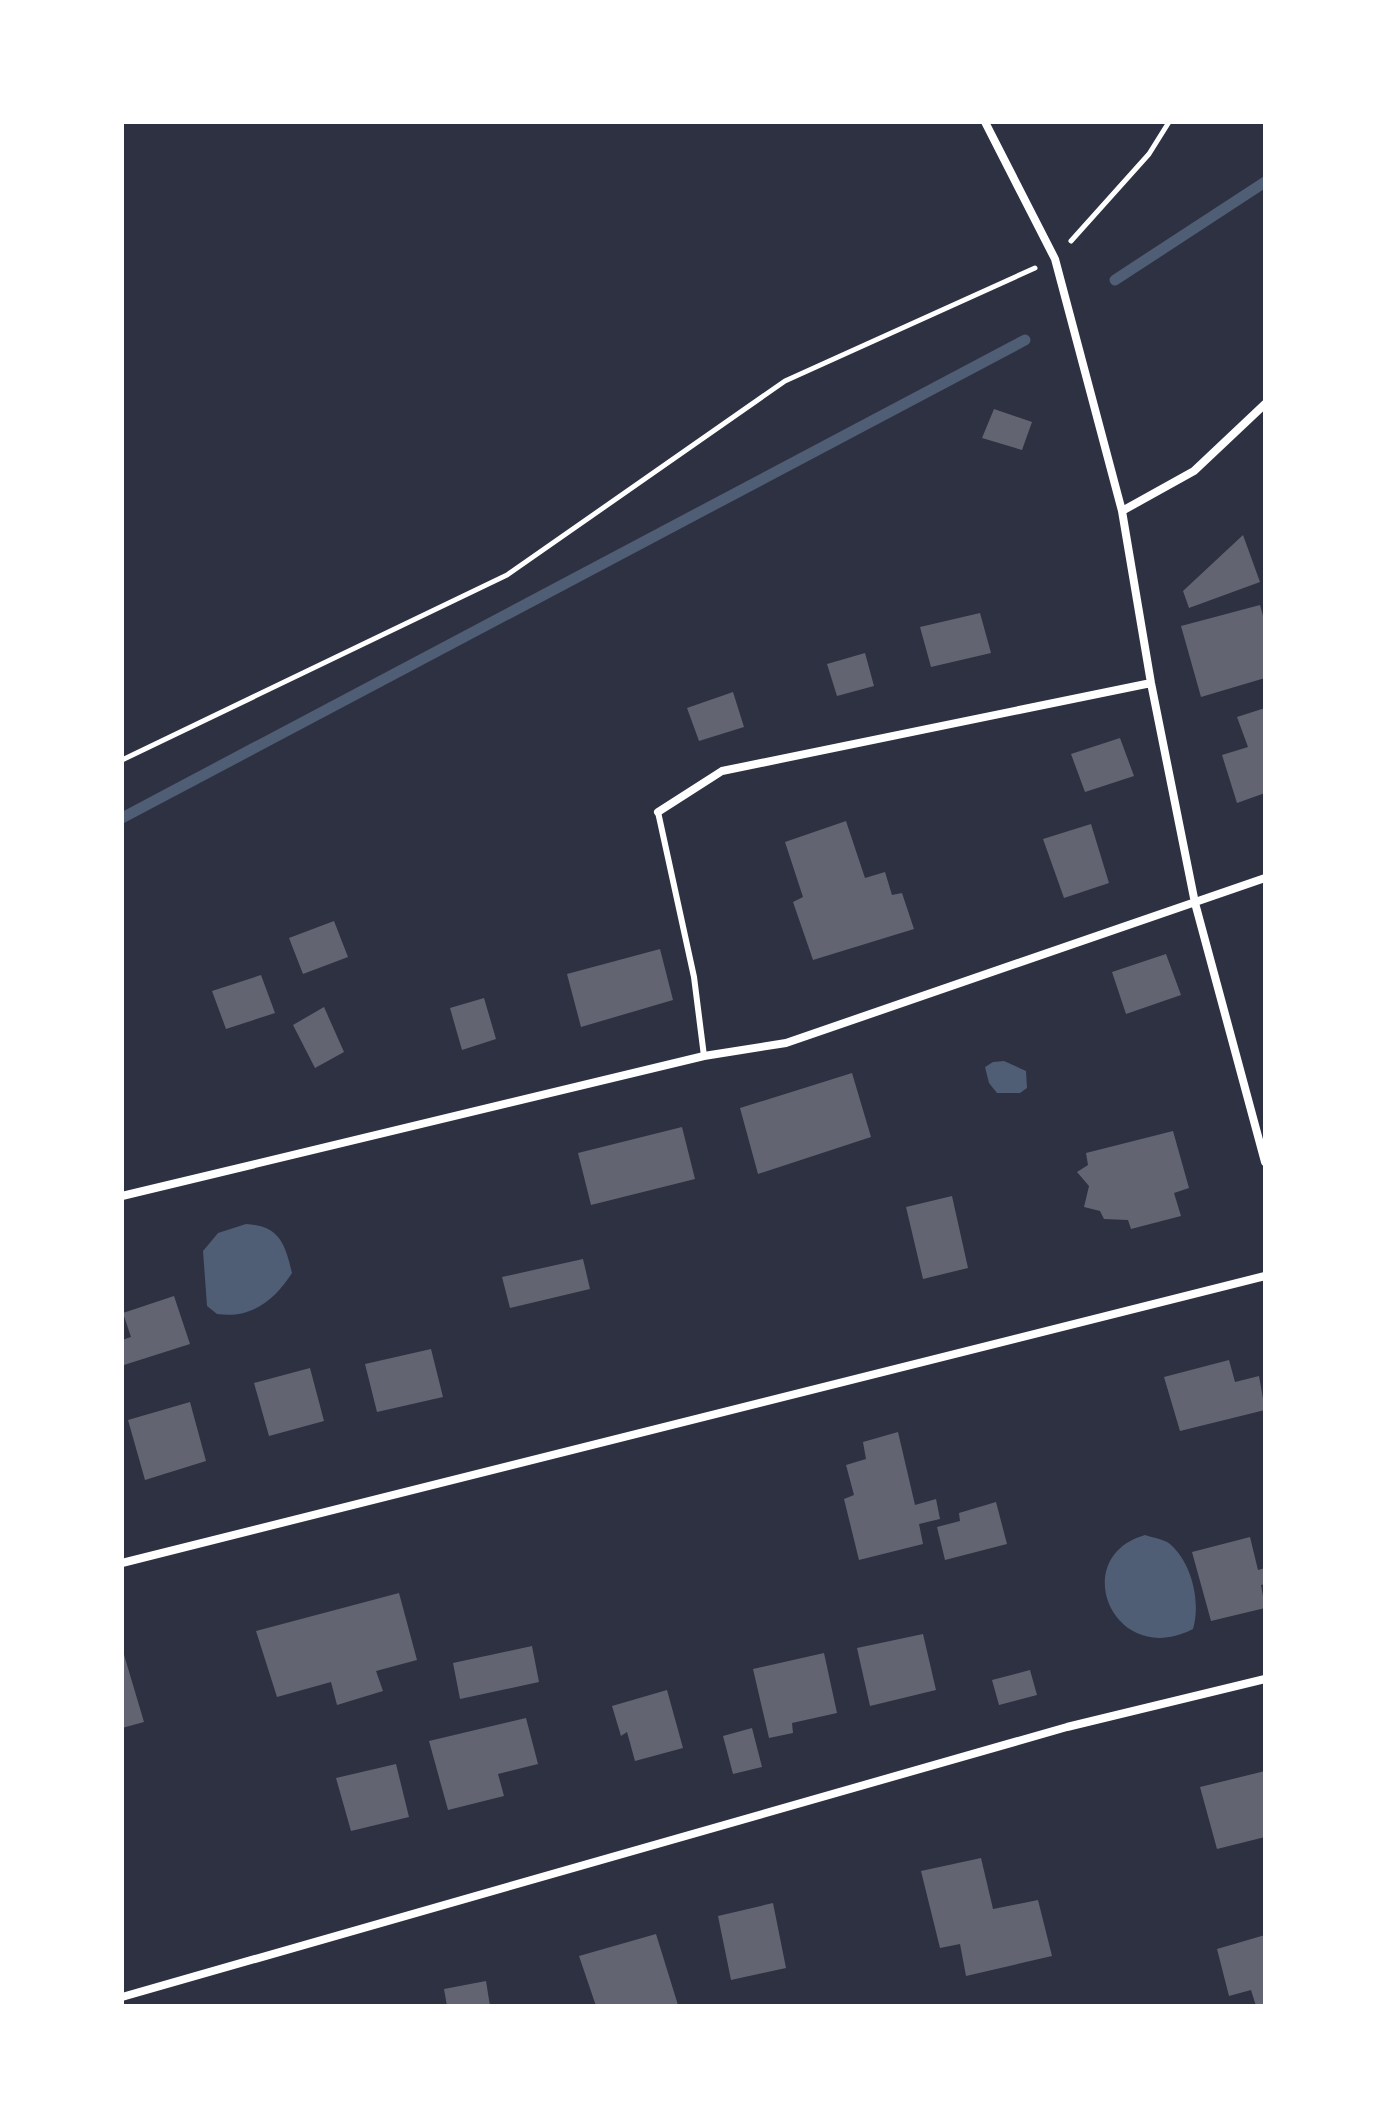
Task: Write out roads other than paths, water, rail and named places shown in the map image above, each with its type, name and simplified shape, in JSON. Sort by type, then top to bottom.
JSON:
[{"type":"street","points":[[985,122],[1055,259],[1122,511],[1151,683],[1195,903],[1265,1162]]},
{"type":"street","points":[[1122,511],[1194,471],[1265,404]]},
{"type":"street","points":[[658,812],[722,771],[1151,683]]},
{"type":"street","points":[[122,1196],[704,1056],[786,1043],[1265,878]]},
{"type":"street","points":[[122,1563],[1265,1276]]},
{"type":"street","points":[[122,1997],[1052,1731],[1265,1679]]},
{"type":"lane","points":[[658,812],[694,977],[704,1056]]},
{"type":"water","points":[[1004,1061],[1026,1071],[1027,1088],[1020,1093],[997,1093],[989,1083],[985,1067]]},
{"type":"water","points":[[246,1224],[266,1228],[279,1238],[292,1273],[278,1292],[261,1306],[241,1314],[217,1314],[207,1306],[203,1251],[218,1233]]},
{"type":"water","points":[[1145,1535],[1168,1542],[1184,1562],[1195,1595],[1193,1629],[1165,1638],[1141,1635],[1122,1623],[1110,1606],[1105,1585],[1108,1565],[1121,1547]]},
{"type":"waterway","points":[[1115,280],[1265,182]]},
{"type":"waterway","points":[[122,818],[1025,340]]}]
